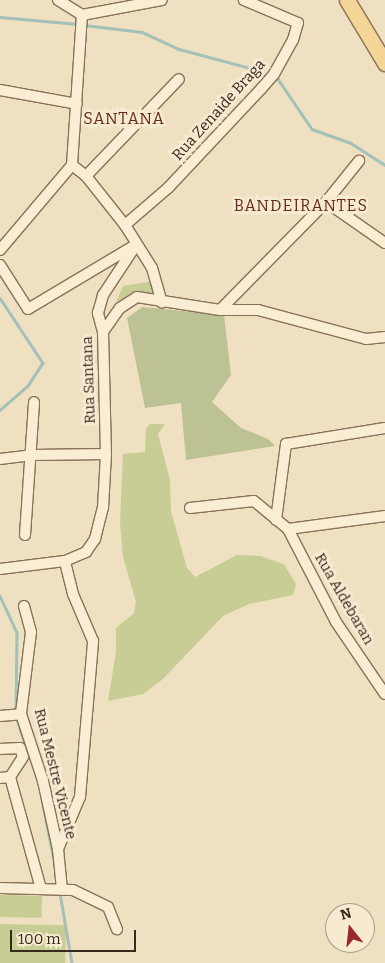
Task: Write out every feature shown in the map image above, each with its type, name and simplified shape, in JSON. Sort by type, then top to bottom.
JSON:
[{"type":"main road","points":[[346,0],[385,63]]},
{"type":"street","points":[[58,0],[82,15],[162,0]]},
{"type":"street","name":"Rua Zenaide Braga","points":[[125,225],[168,188],[261,89],[281,64],[298,23],[244,0]]},
{"type":"street","points":[[0,250],[72,165],[82,15]]},
{"type":"street","points":[[86,176],[179,79]]},
{"type":"street","points":[[0,90],[77,104]]},
{"type":"street","points":[[220,310],[326,202],[359,161]]},
{"type":"street","points":[[72,165],[86,176],[125,225],[152,268],[162,303]]},
{"type":"street","points":[[326,202],[385,243]]},
{"type":"street","points":[[0,264],[28,309],[136,245]]},
{"type":"street","name":"Rua Santana","points":[[0,569],[65,561],[86,552],[95,539],[103,508],[106,454],[103,332],[98,313],[103,294],[136,245]]},
{"type":"street","points":[[103,332],[120,308],[137,297],[162,303],[220,310],[258,310],[366,339],[385,337]]},
{"type":"street","points":[[25,535],[32,455],[34,402]]},
{"type":"street","points":[[276,520],[286,444],[385,428]]},
{"type":"street","points":[[0,459],[32,455],[106,454]]},
{"type":"street","name":"Rua Aldebaran","points":[[190,508],[254,501],[288,530],[336,622],[385,694]]},
{"type":"street","points":[[288,530],[385,516]]},
{"type":"street","points":[[58,850],[80,797],[93,641],[73,594],[65,561]]},
{"type":"street","name":"Rua Mestre Vicente","points":[[24,606],[31,632],[21,714],[43,781],[67,890]]},
{"type":"street","points":[[0,716],[21,714]]},
{"type":"street","points":[[0,749],[20,748],[23,757],[5,778],[46,889]]},
{"type":"street","points":[[0,888],[67,890],[108,907],[117,929]]},
{"type":"green space","points":[[161,280],[165,290],[160,297],[140,292],[116,302],[123,286]]},
{"type":"green space","points":[[142,307],[224,315],[231,375],[212,402],[241,428],[268,439],[275,446],[186,460],[181,403],[145,408],[127,318]]},
{"type":"green space","points":[[150,424],[165,424],[158,434],[170,480],[171,511],[187,568],[195,577],[237,555],[260,556],[284,564],[296,584],[293,595],[249,604],[223,616],[163,679],[143,694],[108,701],[116,652],[116,628],[134,613],[136,602],[123,557],[120,522],[123,454],[145,452],[146,429]]},
{"type":"green space","points":[[0,895],[42,896],[42,918],[0,917]]},
{"type":"green space","points":[[0,924],[66,925],[65,963],[0,963]]},
{"type":"waterway","points":[[0,17],[78,24]]},
{"type":"waterway","points":[[84,25],[142,32],[179,49],[258,70],[265,78]]},
{"type":"waterway","points":[[276,76],[312,129],[351,143],[385,165]]},
{"type":"waterway","points":[[0,298],[43,363],[28,386],[0,410]]},
{"type":"waterway","points":[[0,596],[17,632],[16,711]]},
{"type":"waterway","points":[[17,719],[24,740]]},
{"type":"waterway","points":[[43,805],[55,865]]},
{"type":"waterway","points":[[60,893],[72,963]]},
{"type":"district","name":"SANTANA","points":[[124,119]]},
{"type":"district","name":"BANDEIRANTES","points":[[301,206]]}]
